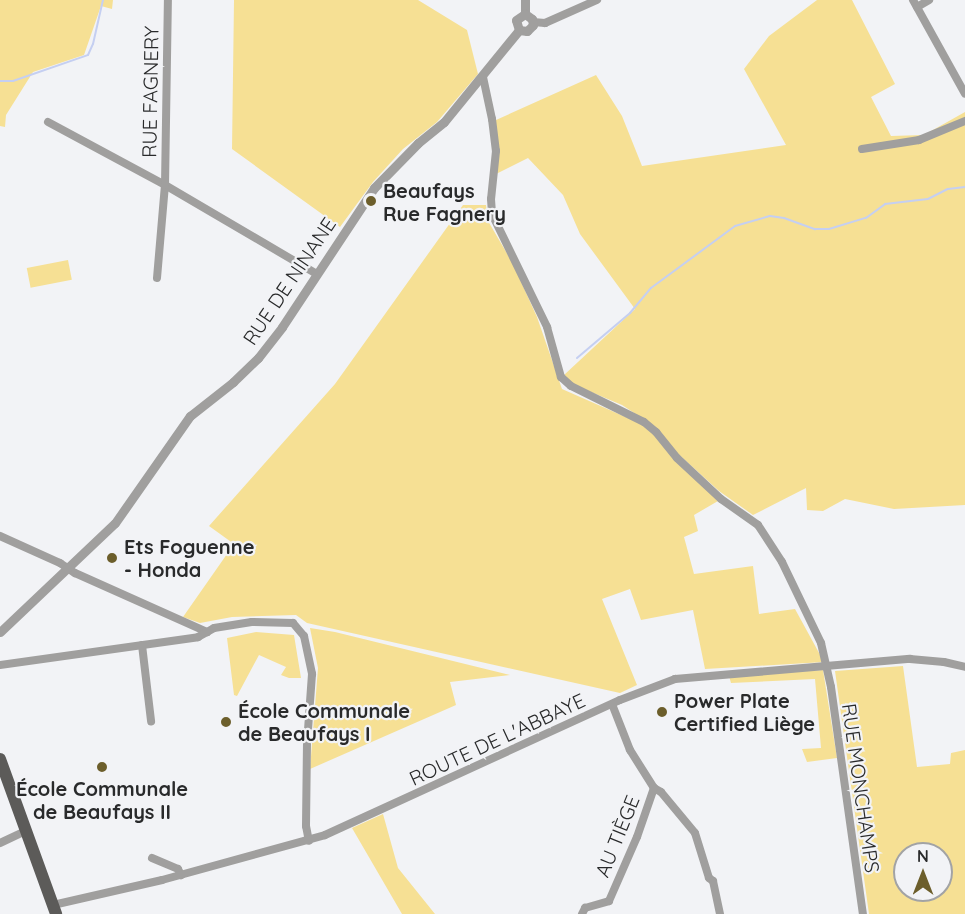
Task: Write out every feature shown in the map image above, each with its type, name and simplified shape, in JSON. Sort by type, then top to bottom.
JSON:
[{"type":"main road","points":[[0,759],[54,910]]},
{"type":"street","name":"RUE FAGNERY","points":[[157,278],[165,185],[168,0]]},
{"type":"street","points":[[525,0],[525,14],[533,22],[545,23],[597,0]]},
{"type":"street","points":[[929,0],[915,3],[965,94]]},
{"type":"street","points":[[525,14],[516,20],[519,30],[530,30],[533,22]]},
{"type":"street","name":"RUE DE NINANE","points":[[0,633],[126,509],[190,416],[233,382],[258,358],[374,188],[418,143],[444,122],[519,30]]},
{"type":"street","name":"RUE MONCHAMPS","points":[[483,77],[495,135],[492,214],[547,327],[561,377],[571,386],[644,422],[713,491],[758,525],[782,562],[821,643],[827,665],[863,914]]},
{"type":"street","name":"RUE FAGNERY","points":[[48,122],[165,185],[317,274]]},
{"type":"street","points":[[862,149],[919,140],[965,122]]},
{"type":"street","points":[[0,536],[207,632]]},
{"type":"street","points":[[0,665],[198,637],[207,632],[252,622],[293,623],[302,631],[312,674],[306,794],[309,841]]},
{"type":"street","points":[[142,645],[151,721]]},
{"type":"street","name":"ROUTE DE L'ABBAYE","points":[[54,910],[309,841],[612,704],[675,680],[910,659],[944,662],[965,667]]},
{"type":"street","name":"AU TIÈGE","points":[[612,704],[630,750],[654,788],[661,792],[695,833],[709,878],[713,881],[720,914]]},
{"type":"street","name":"AU TIÈGE","points":[[582,914],[585,908],[609,901],[637,837],[654,788]]},
{"type":"street","points":[[0,843],[26,831]]},
{"type":"street","points":[[152,858],[178,869],[181,875]]},
{"type":"shaded area","points":[[0,0],[113,0],[112,9],[101,6],[84,55],[33,72],[6,115],[5,127],[0,126]]},
{"type":"shaded area","points":[[234,0],[418,0],[467,30],[478,74],[437,122],[403,149],[373,182],[340,227],[232,149]]},
{"type":"shaded area","points":[[817,0],[852,0],[895,84],[871,97],[891,136],[924,135],[965,112],[965,505],[894,509],[845,499],[823,511],[807,510],[806,488],[753,515],[719,491],[675,451],[654,426],[622,405],[572,384],[564,375],[635,309],[580,234],[563,195],[528,158],[496,174],[496,120],[596,75],[622,116],[642,166],[786,145],[744,69],[769,36]]},
{"type":"shaded area","points":[[463,205],[486,205],[488,221],[512,262],[537,317],[562,389],[646,426],[718,501],[694,515],[698,531],[684,537],[694,574],[753,566],[759,614],[795,609],[824,662],[705,669],[693,610],[641,620],[630,589],[602,599],[637,685],[620,693],[307,623],[296,615],[232,617],[200,623],[183,617],[234,544],[209,526],[335,384]]},
{"type":"shaded area","points":[[68,260],[72,280],[31,288],[27,268]]},
{"type":"shaded area","points":[[310,628],[335,632],[510,675],[450,682],[456,705],[310,769],[318,668]]},
{"type":"shaded area","points":[[256,632],[294,635],[301,678],[281,675],[286,667],[259,655],[237,696],[234,695],[227,638]]},
{"type":"shaded area","points":[[903,666],[917,767],[950,764],[951,753],[965,750],[965,914],[869,914],[835,671]]},
{"type":"shaded area","points":[[823,670],[837,758],[807,762],[802,749],[821,748],[815,679],[731,683],[729,676]]},
{"type":"shaded area","points":[[383,814],[398,868],[435,914],[402,914],[352,828]]},
{"type":"waterway","points":[[0,81],[13,81],[88,55],[93,44],[103,0]]},
{"type":"waterway","points":[[577,358],[630,313],[651,288],[735,226],[770,216],[784,218],[815,229],[829,229],[866,218],[885,204],[928,199],[948,189],[965,187]]},
{"type":"place","name":"Beaufays Rue Fagnery","points":[[371,201]]},
{"type":"place","name":"Ets Foguenne - Honda","points":[[112,558]]},
{"type":"place","name":"Power Plate Certified Liège","points":[[662,712]]},
{"type":"place","name":"École Communale de Beaufays I","points":[[226,722]]},
{"type":"place","name":"École Communale de Beaufays II","points":[[102,767]]}]
